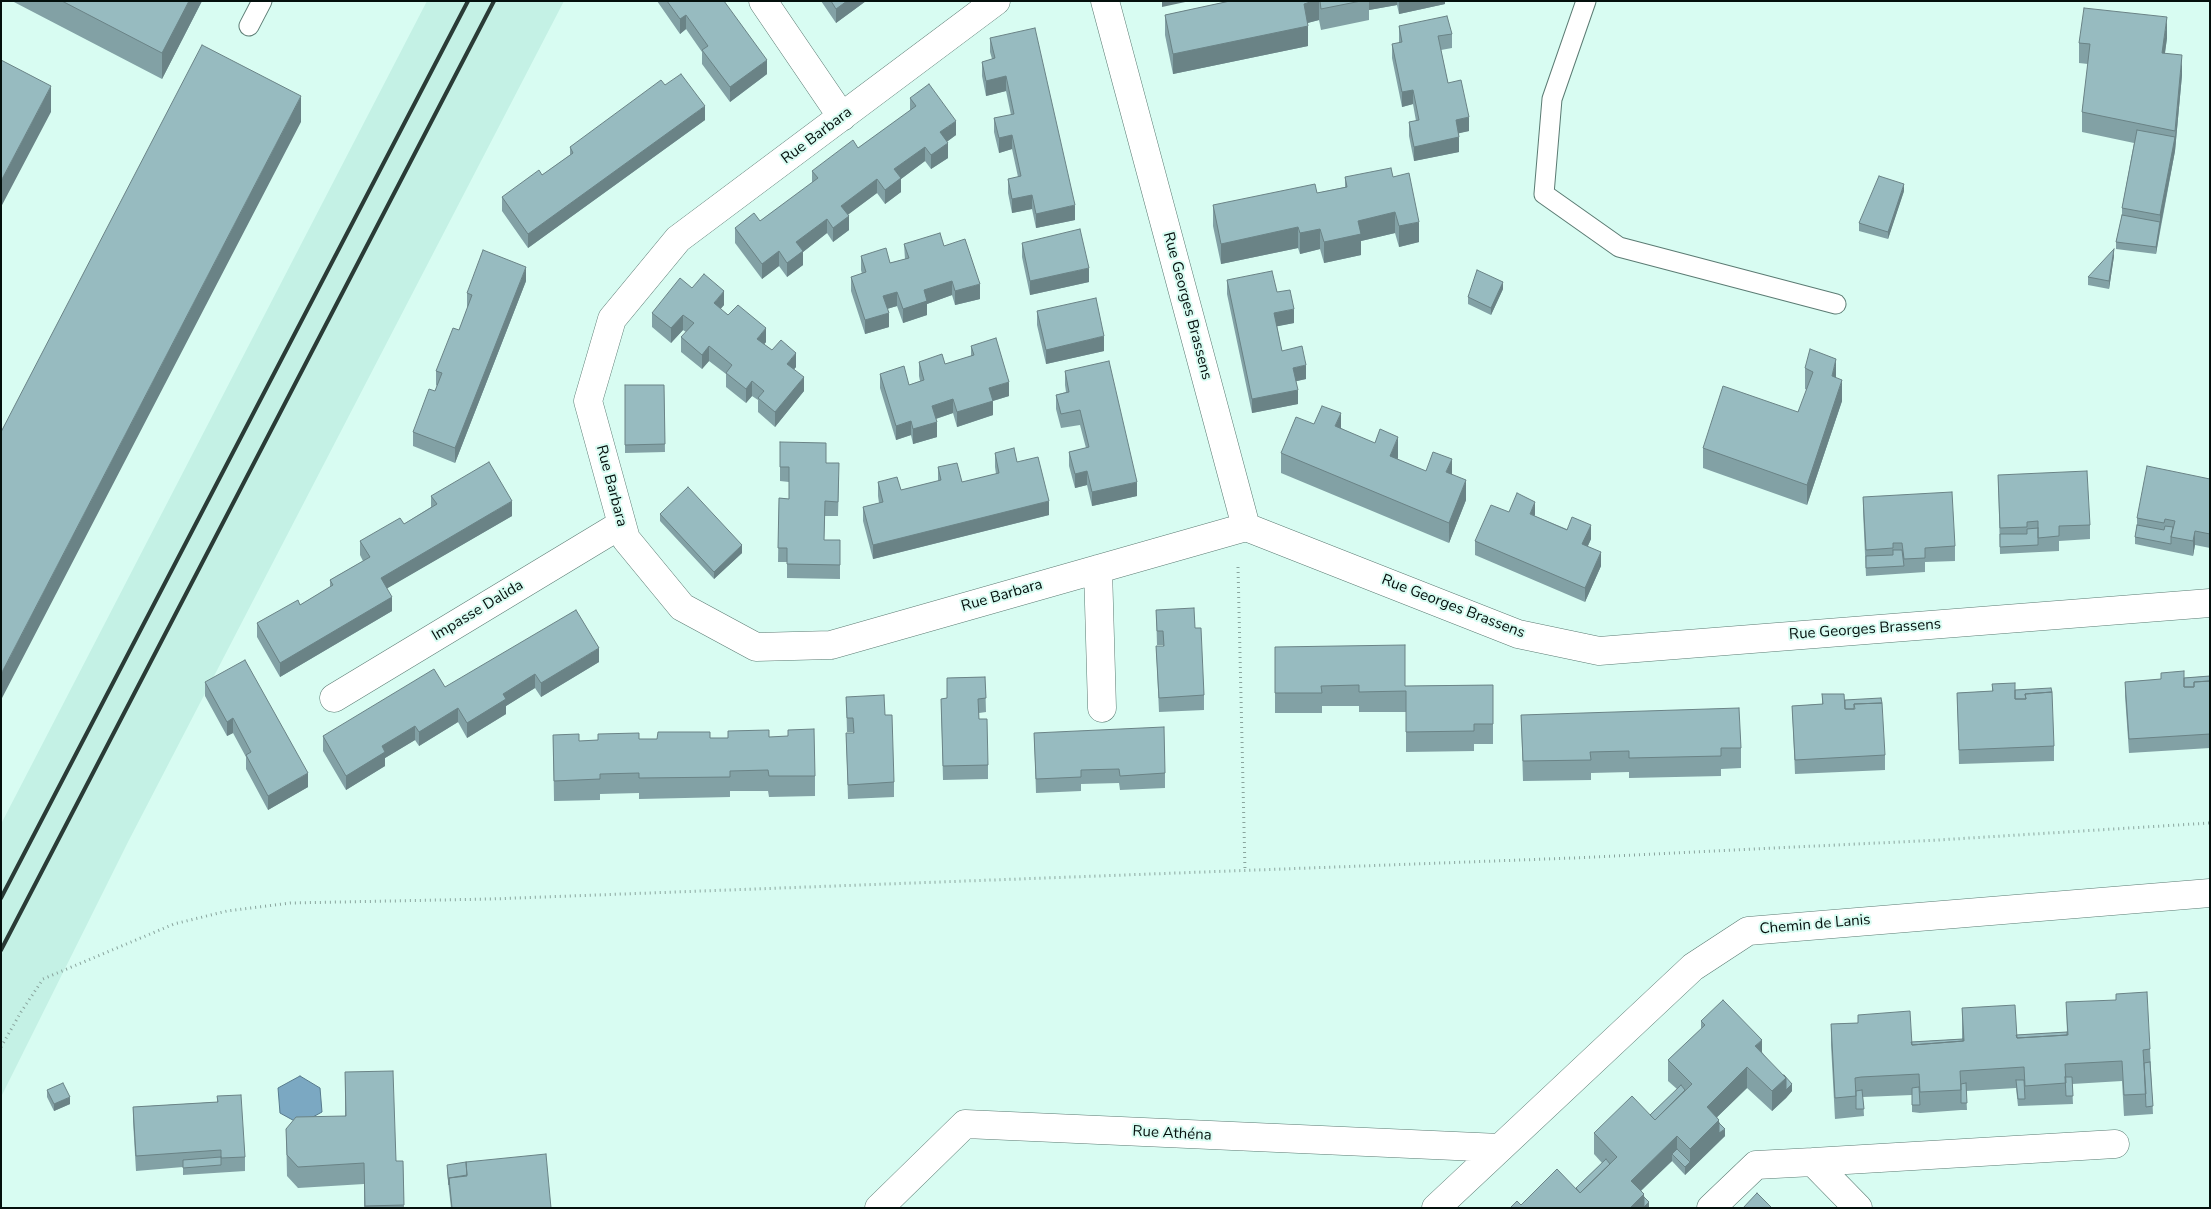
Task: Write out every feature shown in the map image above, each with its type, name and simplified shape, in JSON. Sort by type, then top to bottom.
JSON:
[{"type":"street","points":[[763,1],[842,117]]},
{"type":"street","name":"Rue Barbara","points":[[996,1],[678,239],[612,319],[588,401],[626,539],[682,607],[756,647],[831,645],[1242,528]]},
{"type":"street","name":"Rue Georges Brassens","points":[[1105,1],[1242,528],[1518,634],[1599,651],[2210,604]]},
{"type":"street","name":"Impasse Dalida","points":[[334,698],[622,524]]},
{"type":"street","points":[[1098,569],[1102,708]]},
{"type":"street","name":"Chemin de Lanis","points":[[1436,1208],[1693,967],[1748,931],[2210,893]]},
{"type":"street","name":"Rue Athéna","points":[[879,1208],[965,1124],[1500,1148]]},
{"type":"street","points":[[1711,1208],[1756,1165],[2115,1144]]},
{"type":"street","points":[[1812,1162],[1858,1208]]},
{"type":"lane","points":[[249,26],[262,1]]},
{"type":"lane","points":[[1586,1],[1552,99],[1544,194],[1619,247],[1836,304]]},
{"type":"path","points":[[1242,528],[1244,871]]},
{"type":"path","points":[[1,1047],[43,979],[174,924],[227,911],[290,903],[521,898],[1573,858],[2210,824]]},
{"type":"shaded area","points":[[427,1],[564,1],[129,840],[1,1097],[1,824]]},
{"type":"water","points":[[300,1076],[320,1088],[322,1112],[300,1124],[280,1113],[278,1088]]},
{"type":"building","points":[[62,1],[189,1],[162,53]]},
{"type":"building","points":[[667,1],[724,1],[767,60],[730,87],[702,50],[708,46],[686,15],[680,19]]},
{"type":"building","points":[[831,1],[847,1],[836,9]]},
{"type":"building","points":[[1230,1],[1313,1],[1304,4],[1308,26],[1173,54],[1165,15]]},
{"type":"building","points":[[1320,1],[1361,1],[1321,9]]},
{"type":"building","points":[[2084,8],[2167,17],[2162,53],[2182,55],[2175,131],[2082,112],[2090,44],[2079,43]]},
{"type":"building","points":[[1447,16],[1452,34],[1438,36],[1448,83],[1461,80],[1469,117],[1456,120],[1459,137],[1414,147],[1409,122],[1419,120],[1413,90],[1402,92],[1392,44],[1402,42],[1399,26]]},
{"type":"building","points":[[1035,28],[1075,205],[1036,214],[1032,195],[1012,199],[1008,179],[1021,176],[1012,135],[999,138],[994,118],[1014,114],[1006,76],[986,81],[982,62],[995,58],[990,38]]},
{"type":"building","points":[[202,45],[301,96],[1,674],[1,432]]},
{"type":"building","points":[[1,60],[51,86],[1,181]]},
{"type":"building","points":[[681,74],[705,106],[528,234],[502,197],[539,170],[542,175],[573,153],[570,147],[661,80],[665,85]]},
{"type":"building","points":[[929,84],[956,121],[940,132],[948,143],[931,155],[925,147],[894,169],[901,178],[885,190],[877,179],[841,206],[849,216],[833,228],[827,219],[796,242],[803,251],[787,263],[779,251],[762,264],[735,228],[754,213],[760,221],[818,178],[812,171],[853,140],[858,148],[916,106],[910,98]]},
{"type":"building","points":[[2137,130],[2175,137],[2160,215],[2122,208]]},
{"type":"building","points":[[1391,168],[1393,177],[1409,173],[1419,222],[1399,226],[1395,212],[1358,221],[1361,234],[1324,242],[1320,229],[1300,233],[1298,227],[1221,244],[1213,205],[1315,184],[1317,193],[1347,187],[1345,177]]},
{"type":"building","points":[[1879,176],[1904,184],[1888,232],[1859,223]]},
{"type":"building","points":[[2122,215],[2160,222],[2156,247],[2116,242]]},
{"type":"building","points":[[1080,229],[1089,268],[1030,281],[1022,243]]},
{"type":"building","points":[[940,233],[944,246],[965,239],[980,284],[955,291],[952,281],[924,290],[927,301],[903,309],[897,292],[883,296],[889,313],[865,320],[851,277],[866,272],[861,256],[886,248],[890,263],[909,258],[904,244]]},
{"type":"building","points":[[2114,249],[2109,281],[2088,277]]},
{"type":"building","points":[[483,250],[526,267],[455,448],[413,432],[429,389],[435,391],[442,373],[436,371],[453,328],[459,330],[472,295],[467,293]]},
{"type":"building","points":[[1477,270],[1503,282],[1491,308],[1468,297]]},
{"type":"building","points":[[1272,271],[1277,292],[1290,290],[1294,309],[1274,313],[1282,351],[1302,346],[1306,365],[1293,368],[1298,390],[1252,399],[1227,280]]},
{"type":"building","points":[[704,274],[724,291],[714,303],[728,315],[738,305],[766,328],[757,339],[772,350],[781,340],[796,353],[787,364],[804,377],[775,412],[758,398],[764,391],[752,381],[746,389],[726,373],[732,365],[709,346],[702,355],[681,337],[694,323],[683,315],[671,328],[652,313],[680,278],[692,288]]},
{"type":"building","points":[[1096,298],[1104,336],[1046,350],[1037,311]]},
{"type":"building","points":[[996,338],[1009,382],[989,388],[993,401],[957,412],[953,399],[932,406],[937,422],[913,429],[911,421],[896,426],[880,374],[904,366],[909,385],[924,380],[919,362],[942,354],[945,364],[974,355],[971,346]]},
{"type":"building","points":[[1810,349],[1836,359],[1832,376],[1842,380],[1807,485],[1703,448],[1723,386],[1798,412],[1813,372],[1805,368]]},
{"type":"building","points":[[1109,361],[1137,482],[1092,492],[1087,471],[1075,474],[1069,452],[1089,447],[1080,410],[1061,414],[1056,395],[1069,392],[1065,371]]},
{"type":"building","points":[[625,385],[664,385],[665,444],[625,445]]},
{"type":"building","points":[[1322,406],[1341,413],[1335,426],[1375,443],[1380,429],[1398,437],[1390,456],[1426,471],[1433,452],[1452,459],[1446,472],[1466,480],[1449,523],[1281,453],[1296,417],[1314,424]]},
{"type":"building","points":[[780,442],[826,443],[826,463],[839,463],[838,502],[825,501],[824,540],[840,540],[840,565],[787,564],[787,548],[778,548],[779,498],[789,499],[789,467],[780,467]]},
{"type":"building","points":[[1014,448],[1017,462],[1038,457],[1049,501],[873,545],[863,507],[883,502],[878,482],[897,477],[901,490],[941,480],[938,467],[957,463],[962,482],[999,473],[995,453]]},
{"type":"building","points":[[489,462],[512,501],[381,578],[392,597],[280,663],[257,623],[298,600],[300,605],[333,585],[330,580],[370,557],[360,541],[400,518],[404,524],[437,504],[431,496]]},
{"type":"building","points":[[2147,466],[2210,479],[2210,534],[2195,531],[2193,541],[2171,537],[2175,521],[2165,519],[2164,523],[2137,518]]},
{"type":"building","points":[[2087,471],[2090,525],[2059,526],[2059,536],[2038,538],[2038,521],[2027,522],[2027,527],[2000,528],[1998,475]]},
{"type":"building","points":[[688,487],[742,545],[714,572],[660,514]]},
{"type":"building","points":[[1952,492],[1955,546],[1925,548],[1925,558],[1904,559],[1902,543],[1893,543],[1893,548],[1866,550],[1863,497]]},
{"type":"building","points":[[1517,493],[1535,502],[1530,514],[1567,530],[1572,517],[1591,525],[1582,544],[1601,552],[1585,588],[1475,541],[1491,505],[1509,512]]},
{"type":"building","points":[[2137,525],[2164,530],[2165,526],[2173,527],[2171,544],[2135,537]]},
{"type":"building","points":[[2038,528],[2038,545],[2000,547],[2000,534],[2027,534],[2027,529]]},
{"type":"building","points":[[1893,550],[1902,550],[1904,566],[1866,568],[1866,556],[1893,555]]},
{"type":"building","points":[[1194,608],[1195,628],[1201,628],[1204,695],[1159,698],[1156,646],[1164,646],[1163,631],[1157,631],[1156,610]]},
{"type":"building","points":[[576,610],[599,648],[541,683],[535,674],[503,694],[506,699],[467,723],[458,708],[419,732],[415,726],[382,746],[385,752],[346,776],[323,736],[434,669],[445,687]]},
{"type":"building","points":[[1405,645],[1405,686],[1493,685],[1493,724],[1474,724],[1474,731],[1406,732],[1406,691],[1359,692],[1359,685],[1321,686],[1322,693],[1275,693],[1275,647]]},
{"type":"building","points":[[245,660],[308,773],[268,796],[246,755],[251,752],[233,718],[227,722],[205,682]]},
{"type":"building","points":[[2184,671],[2184,687],[2194,687],[2194,682],[2210,681],[2210,734],[2129,739],[2125,682],[2161,679],[2161,673]]},
{"type":"building","points":[[2210,676],[2210,681],[2194,682],[2194,687],[2184,687],[2184,678]]},
{"type":"building","points":[[985,677],[986,698],[978,699],[979,719],[987,719],[988,765],[943,766],[941,699],[947,698],[947,678]]},
{"type":"building","points":[[2015,683],[2015,699],[2026,699],[2025,694],[2052,692],[2054,746],[1959,750],[1957,693],[1993,691],[1992,684]]},
{"type":"building","points":[[2051,688],[2052,692],[2025,694],[2026,699],[2015,699],[2015,690]]},
{"type":"building","points":[[1822,694],[1844,694],[1845,709],[1855,709],[1854,704],[1882,703],[1885,755],[1795,760],[1792,706],[1823,704]]},
{"type":"building","points":[[884,695],[885,715],[892,715],[894,782],[848,785],[846,733],[854,733],[853,718],[847,718],[846,697]]},
{"type":"building","points":[[1881,698],[1882,703],[1854,704],[1854,709],[1845,709],[1845,700]]},
{"type":"building","points":[[1739,708],[1741,748],[1721,748],[1721,756],[1629,758],[1629,751],[1590,752],[1591,760],[1523,761],[1521,715]]},
{"type":"building","points":[[1164,727],[1165,773],[1120,776],[1119,769],[1081,770],[1081,777],[1036,779],[1034,733]]},
{"type":"building","points":[[814,729],[815,776],[769,776],[768,770],[730,771],[730,777],[639,778],[639,773],[600,774],[600,779],[554,781],[553,735],[579,734],[579,741],[598,740],[598,734],[639,733],[639,739],[657,739],[658,732],[710,732],[710,738],[728,738],[728,731],[769,730],[769,737],[788,736],[788,730]]},
{"type":"building","points":[[2147,992],[2150,1049],[2143,1050],[2146,1094],[2124,1095],[2122,1061],[2065,1064],[2066,1083],[2025,1086],[2024,1067],[1960,1071],[1961,1090],[1920,1092],[1919,1074],[1861,1077],[1855,1078],[1856,1096],[1835,1098],[1831,1024],[1858,1023],[1858,1015],[1910,1011],[1912,1045],[1964,1041],[1962,1008],[2015,1005],[2017,1038],[2068,1035],[2066,1002],[2116,1000],[2116,994]]},
{"type":"building","points":[[1723,1000],[1762,1040],[1755,1046],[1786,1078],[1772,1091],[1747,1067],[1707,1107],[1719,1120],[1690,1149],[1677,1136],[1631,1181],[1644,1194],[1630,1208],[1510,1208],[1517,1201],[1521,1205],[1557,1169],[1580,1193],[1617,1157],[1594,1133],[1632,1096],[1655,1120],[1692,1084],[1668,1060],[1705,1025],[1701,1021]]},
{"type":"building","points":[[2067,1032],[2067,1035],[2017,1038],[2016,1035]]},
{"type":"building","points":[[1963,1039],[1963,1041],[1912,1045],[1911,1042]]},
{"type":"building","points":[[2150,1062],[2153,1106],[2146,1107],[2144,1063]]},
{"type":"building","points":[[393,1071],[396,1161],[403,1161],[404,1205],[365,1206],[364,1163],[298,1167],[287,1155],[286,1129],[296,1117],[346,1116],[345,1072]]},
{"type":"building","points":[[1784,1075],[1792,1084],[1786,1090],[1786,1078]]},
{"type":"building","points":[[2065,1077],[2072,1077],[2073,1096],[2066,1096]]},
{"type":"building","points":[[2016,1080],[2024,1080],[2025,1099],[2018,1099]]},
{"type":"building","points":[[63,1083],[70,1097],[54,1104],[47,1090]]},
{"type":"building","points":[[1966,1083],[1967,1103],[1961,1103],[1961,1084]]},
{"type":"building","points":[[1681,1085],[1685,1090],[1655,1120],[1650,1115]]},
{"type":"building","points":[[1919,1087],[1920,1105],[1912,1105],[1912,1088]]},
{"type":"building","points":[[1862,1090],[1864,1109],[1856,1109],[1856,1091]]},
{"type":"building","points":[[241,1095],[245,1157],[221,1158],[221,1150],[136,1156],[133,1107],[218,1102],[217,1096]]},
{"type":"building","points":[[1719,1123],[1725,1129],[1719,1133]]},
{"type":"building","points":[[1677,1149],[1690,1162],[1685,1167],[1672,1154]]},
{"type":"building","points":[[546,1154],[551,1208],[452,1208],[449,1178],[467,1175],[466,1162]]},
{"type":"building","points":[[221,1157],[221,1165],[183,1168],[183,1160]]},
{"type":"building","points":[[1606,1159],[1610,1164],[1580,1193],[1576,1188]]},
{"type":"building","points":[[466,1162],[467,1176],[449,1178],[449,1185],[447,1165]]},
{"type":"building","points":[[1757,1193],[1772,1208],[1743,1208]]},
{"type":"building","points":[[1644,1197],[1649,1202],[1644,1207]]},
{"type":"railway","points":[[1,898],[468,1]]},
{"type":"railway","points":[[1,950],[494,1]]}]
